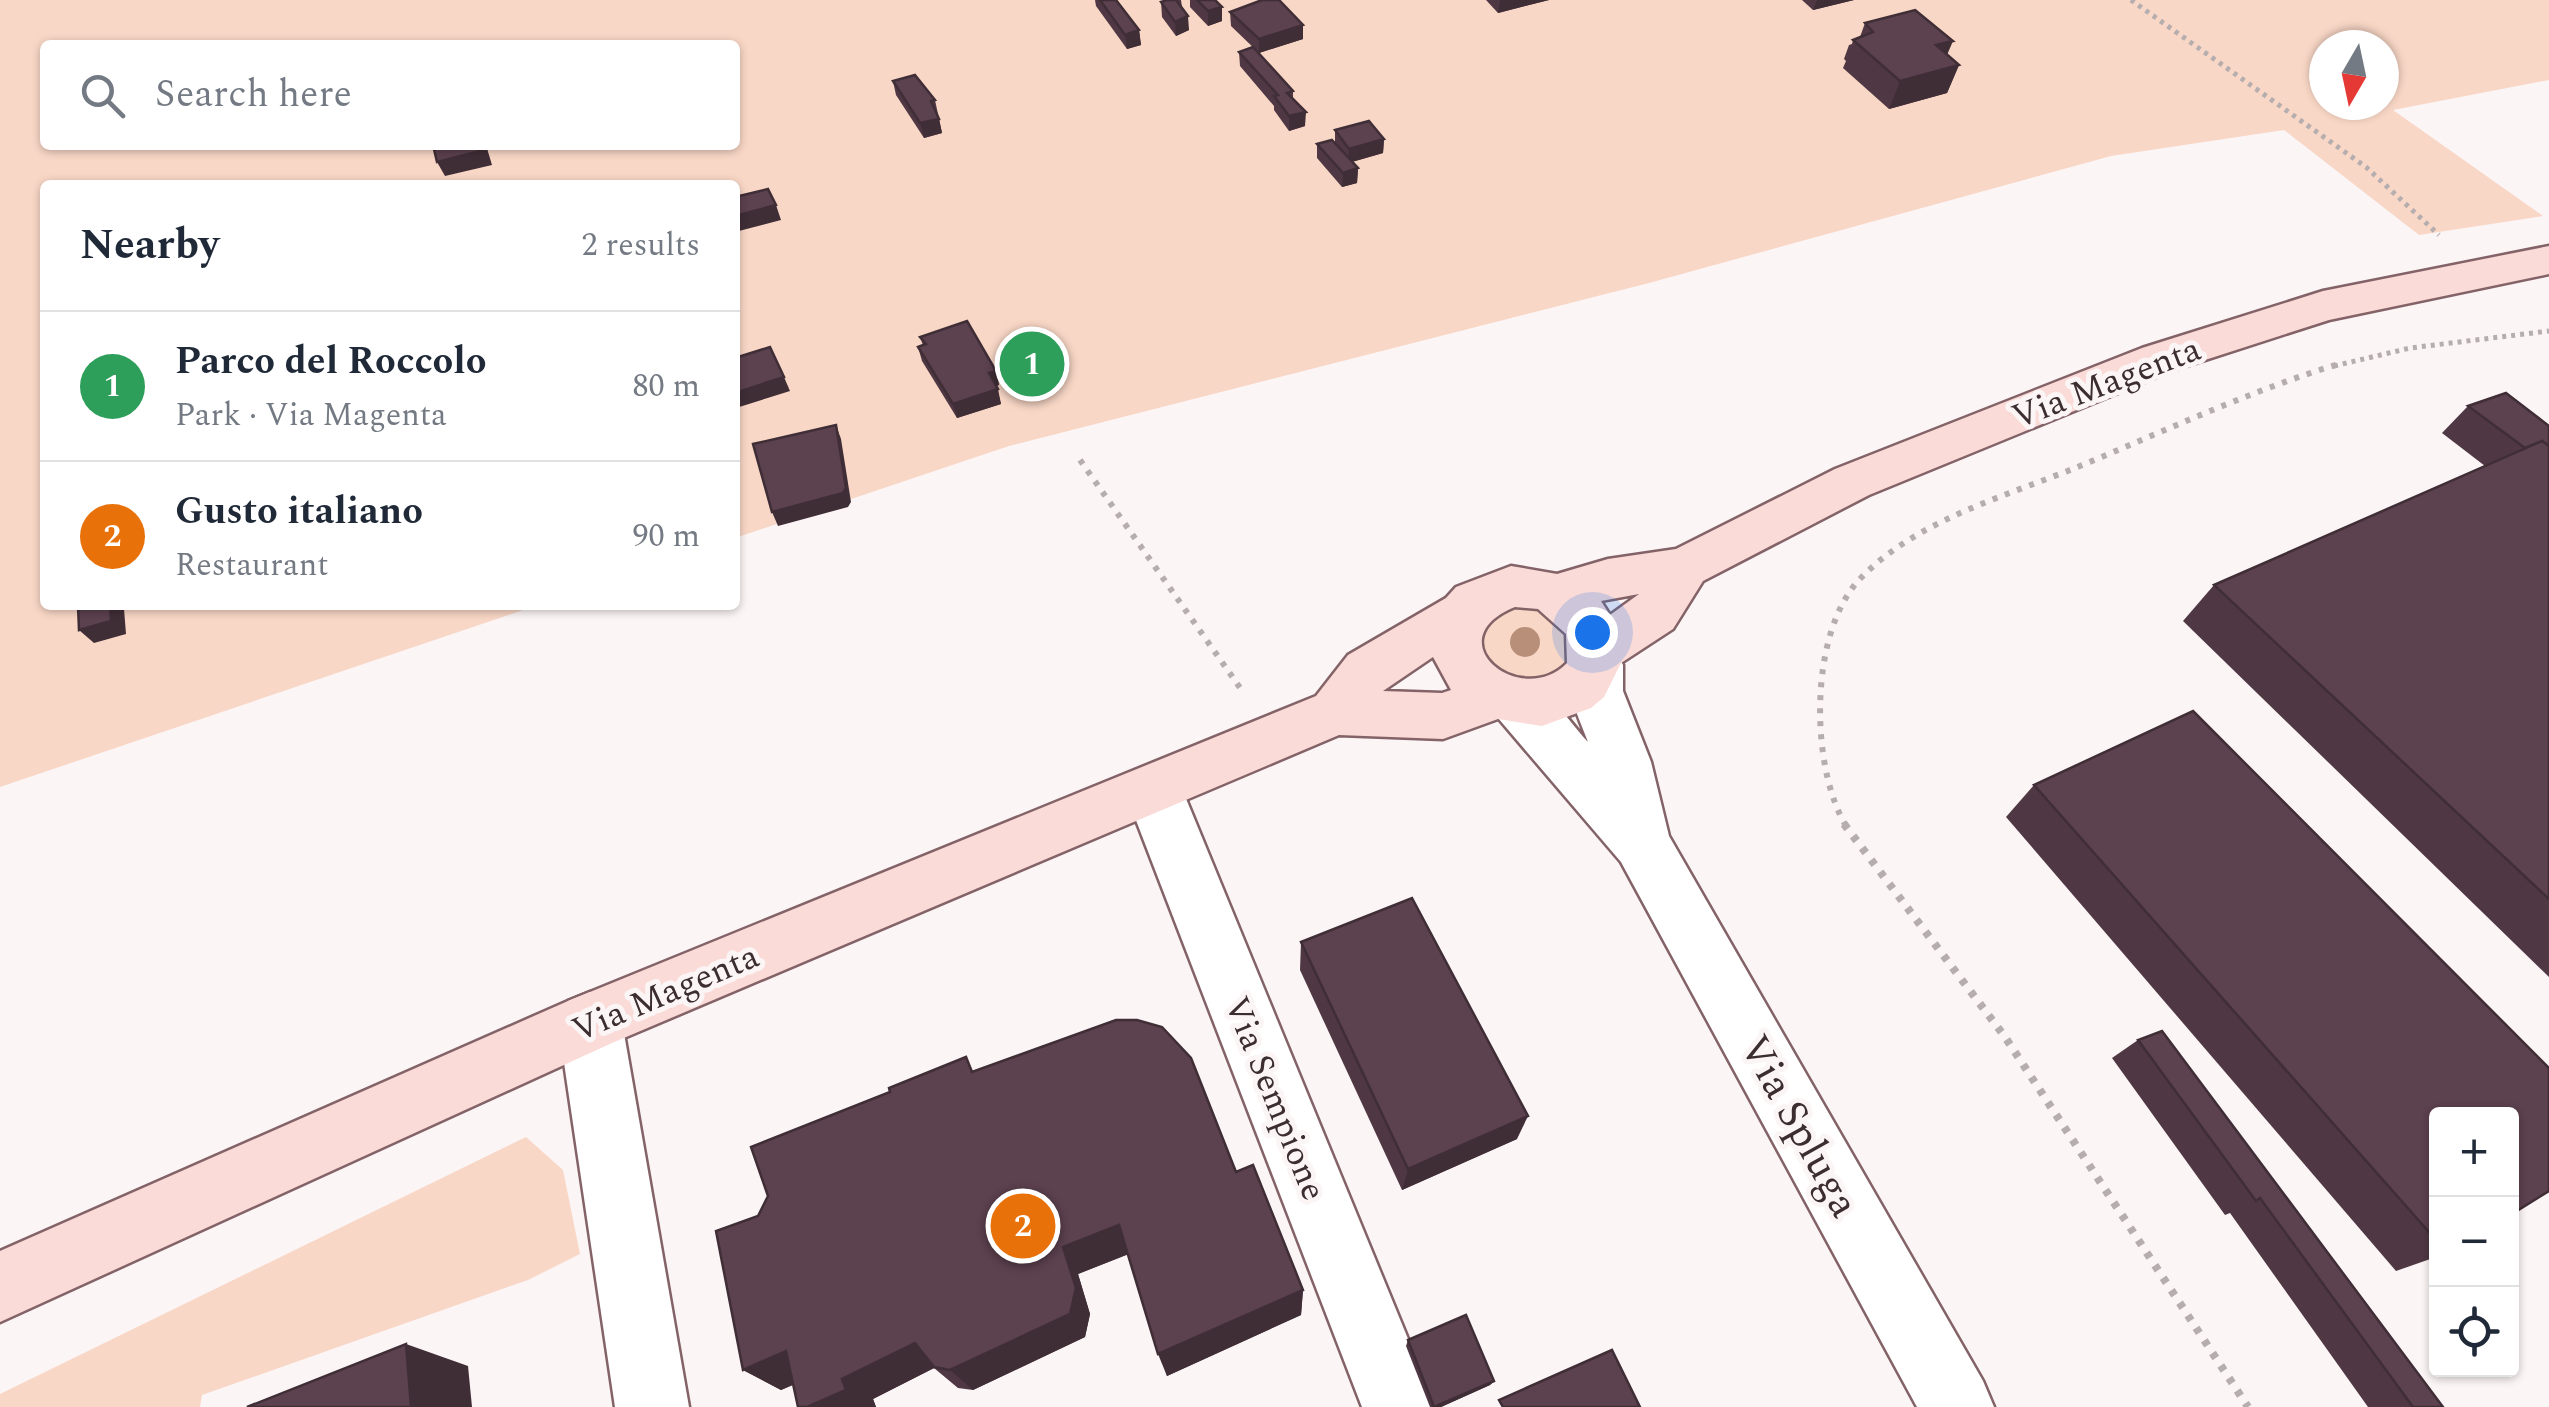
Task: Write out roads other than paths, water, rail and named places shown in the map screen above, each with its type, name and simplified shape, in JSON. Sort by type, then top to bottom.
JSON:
[{"type":"street","name":"Via Magenta","points":[[1556,595],[1608,579],[1685,568],[1852,482],[2158,359],[2323,306],[2549,260]]},
{"type":"street","name":"Via Magenta","points":[[1596,658],[1654,614],[1685,568]]},
{"type":"street","points":[[1511,586],[1556,595],[1588,620],[1596,658],[1585,683],[1566,696],[1543,702],[1507,699],[1472,680],[1459,662],[1452,633],[1458,615],[1472,601],[1511,586]]},
{"type":"street","name":"Via Magenta","points":[[1336,712],[1367,671],[1458,615]]},
{"type":"street","name":"Via Spluga","points":[[1596,658],[1596,691],[1623,762],[1642,844]]},
{"type":"street","name":"Via Magenta","points":[[0,1287],[590,1022],[1336,712],[1442,716],[1507,699]]},
{"type":"street","name":"Via Spluga","points":[[1507,699],[1642,844],[1957,1407]]},
{"type":"street","name":"Via Sempione","points":[[1153,789],[1398,1407]]},
{"type":"street","points":[[590,1022],[652,1407]]},
{"type":"place","name":"Parco del Roccolo","points":[[1032,364]]},
{"type":"place","name":"Gusto italiano","points":[[1023,1226]]}]
